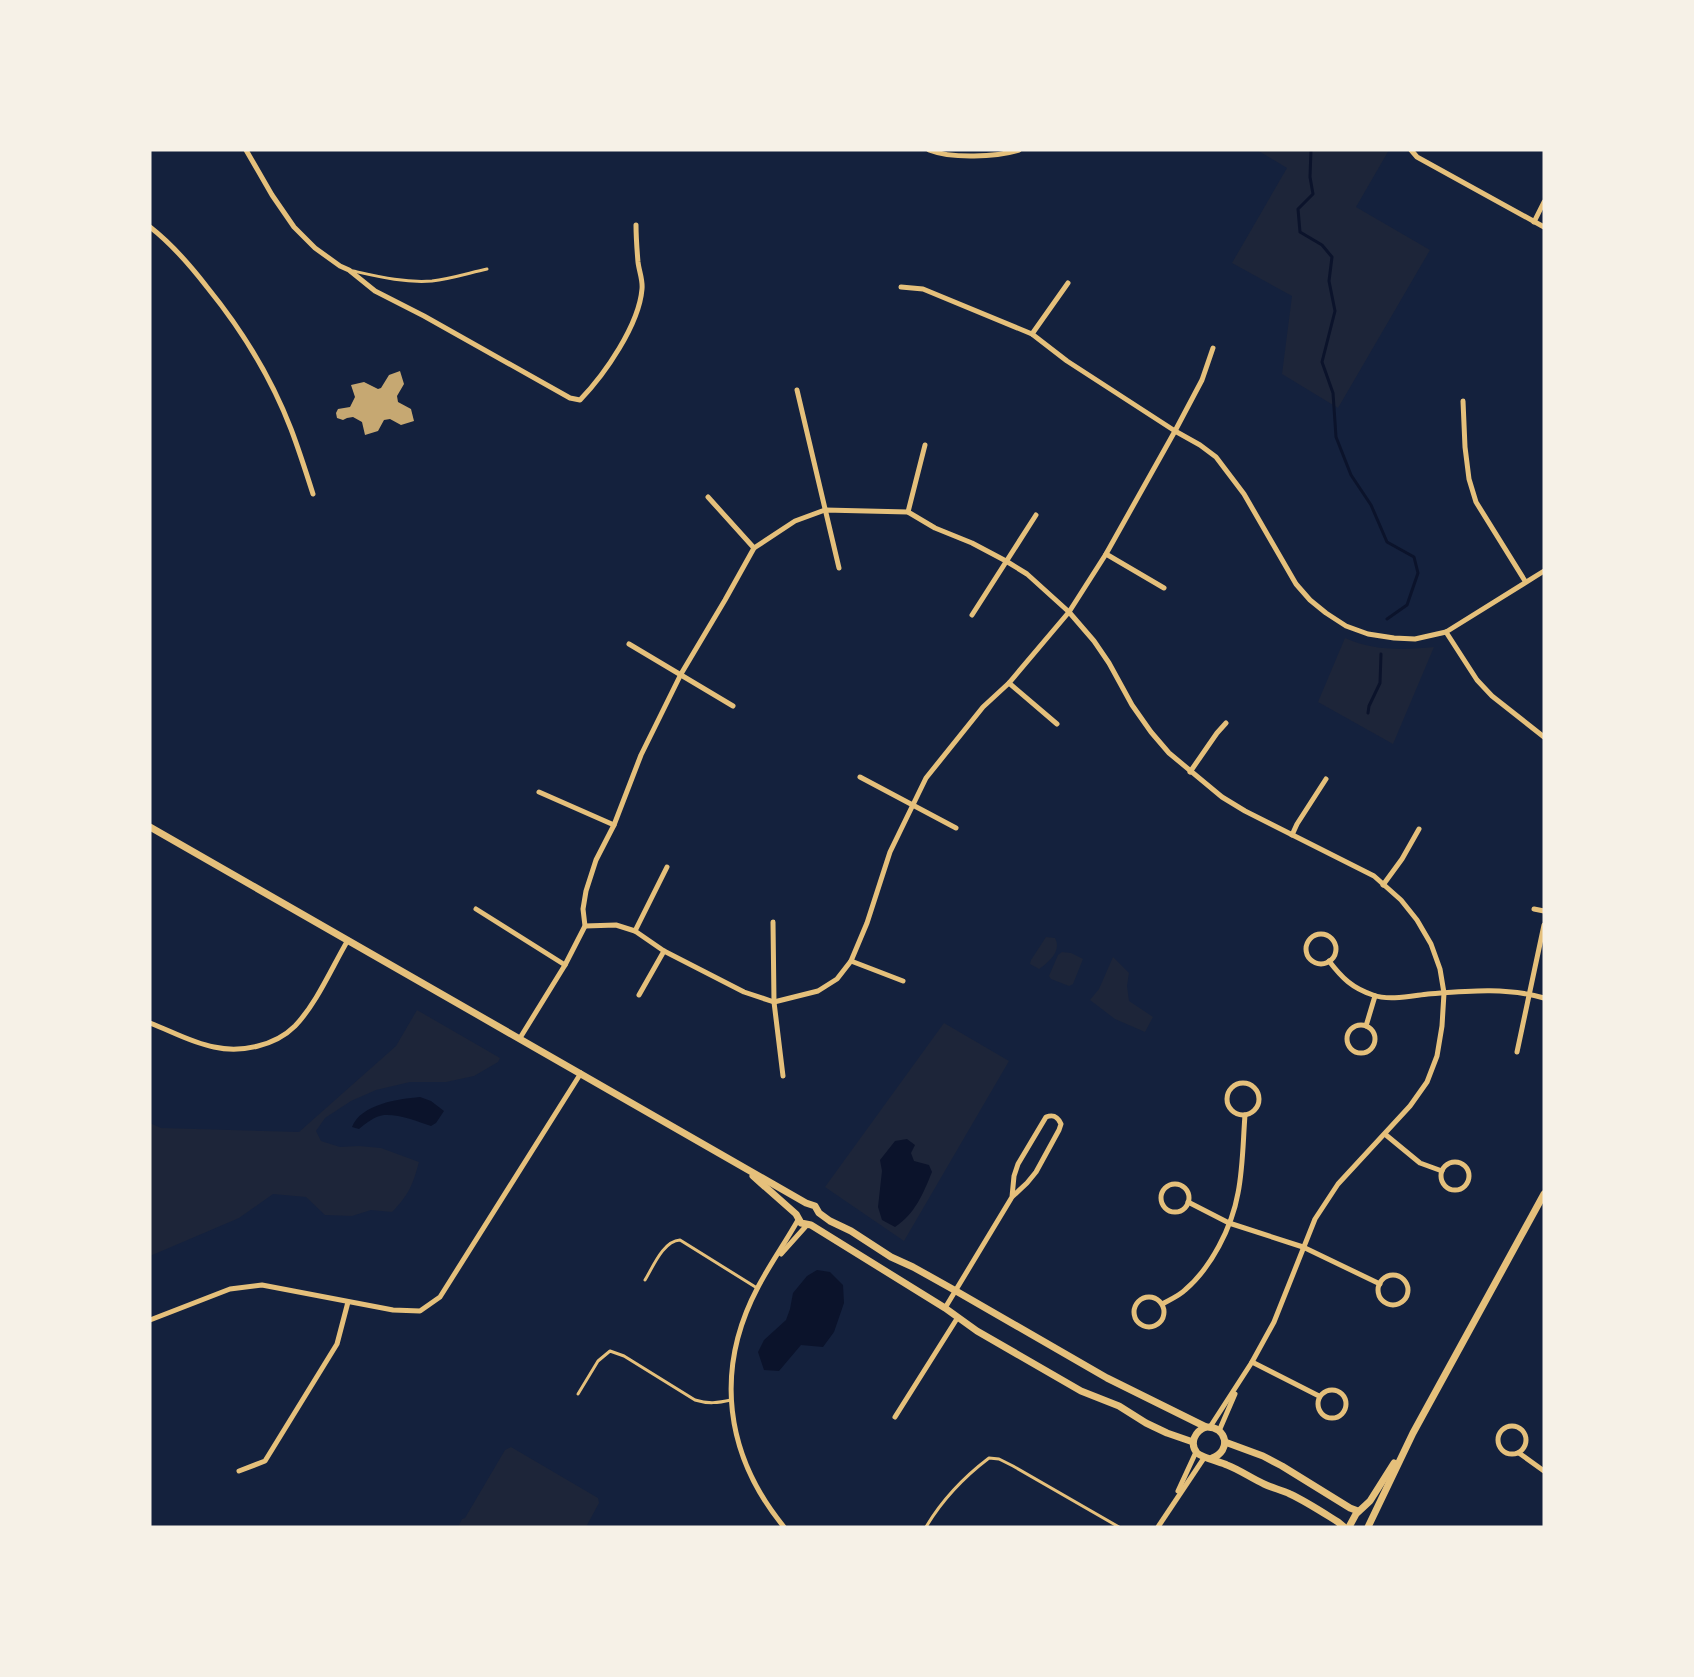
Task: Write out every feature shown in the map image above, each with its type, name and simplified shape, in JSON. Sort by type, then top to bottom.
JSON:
[{"type":"street","points":[[246,150],[294,227],[315,248],[349,270],[375,291],[570,398],[580,400],[593,387],[631,330],[639,310],[642,287],[636,225]]},
{"type":"street","points":[[929,150],[946,155],[999,154],[1019,150]]},
{"type":"street","points":[[1411,150],[1417,157],[1544,227]]},
{"type":"street","points":[[1533,222],[1544,202]]},
{"type":"street","points":[[150,227],[183,257],[219,301],[261,365],[291,429],[314,494]]},
{"type":"street","points":[[1032,334],[1068,283]]},
{"type":"street","points":[[901,287],[923,289],[1032,334],[1067,361],[1216,457],[1244,494],[1296,584],[1310,600],[1346,626],[1368,634],[1415,639],[1446,632],[1544,571]]},
{"type":"street","points":[[585,926],[616,925],[635,931],[664,951],[744,992],[774,1002],[818,991],[837,979],[851,961],[867,923],[890,852],[926,778],[945,751],[983,707],[1009,683],[1069,612],[1106,554],[1175,431],[1202,380],[1213,348]]},
{"type":"street","points":[[796,390],[839,568]]},
{"type":"street","points":[[1463,401],[1465,447],[1469,478],[1476,502],[1525,581]]},
{"type":"street","points":[[908,512],[925,445]]},
{"type":"street","points":[[708,496],[754,548]]},
{"type":"street","points":[[520,1038],[565,965],[585,926],[583,909],[596,860],[614,825],[641,755],[681,674],[754,548],[795,521],[825,510],[908,512],[935,528],[972,543],[1027,574],[1069,612],[1094,641],[1151,732],[1190,772],[1222,797],[1374,876],[1401,900],[1418,920],[1431,944],[1440,969],[1444,993],[1437,1056],[1427,1082],[1386,1135],[1338,1184],[1315,1219],[1274,1322],[1252,1362],[1208,1427],[1196,1434],[1193,1442],[1196,1452],[1171,1506]]},
{"type":"street","points":[[972,615],[1036,515]]},
{"type":"street","points":[[1106,554],[1164,588]]},
{"type":"street","points":[[1446,632],[1477,680],[1492,696],[1544,737]]},
{"type":"street","points":[[629,644],[733,706]]},
{"type":"street","points":[[1009,683],[1057,724]]},
{"type":"street","points":[[1190,772],[1226,723]]},
{"type":"street","points":[[860,777],[956,828]]},
{"type":"street","points":[[1292,834],[1326,779]]},
{"type":"street","points":[[539,792],[614,825]]},
{"type":"street","points":[[150,827],[741,1166],[815,1206],[819,1213],[830,1221],[851,1231],[891,1257],[956,1291],[1107,1378],[1219,1431],[1225,1442],[1222,1451],[1219,1455],[1208,1458],[1158,1527]]},
{"type":"street","points":[[1383,885],[1402,859],[1419,829]]},
{"type":"street","points":[[635,931],[667,867]]},
{"type":"street","points":[[476,909],[565,965]]},
{"type":"street","points":[[1534,909],[1544,911]]},
{"type":"street","points":[[773,922],[774,1002],[783,1076]]},
{"type":"street","points":[[1517,1052],[1544,925]]},
{"type":"street","points":[[1320,934],[1333,940],[1336,949],[1329,962],[1315,963],[1307,956],[1306,946],[1312,937],[1320,934]]},
{"type":"street","points":[[150,1023],[200,1044],[215,1047],[243,1049],[272,1041],[285,1034],[303,1017],[348,940]]},
{"type":"street","points":[[639,995],[664,951]]},
{"type":"street","points":[[851,961],[903,981]]},
{"type":"street","points":[[1329,962],[1340,977],[1375,996],[1394,997],[1488,990],[1529,994],[1544,998]]},
{"type":"street","points":[[1366,1026],[1375,996]]},
{"type":"street","points":[[1357,1025],[1366,1026],[1375,1036],[1374,1046],[1367,1052],[1358,1053],[1347,1044],[1347,1035],[1357,1025]]},
{"type":"street","points":[[150,1320],[230,1289],[262,1285],[393,1310],[420,1311],[440,1297],[581,1073]]},
{"type":"street","points":[[1239,1084],[1249,1085],[1258,1096],[1257,1106],[1245,1115],[1235,1113],[1227,1100],[1231,1089],[1239,1084]]},
{"type":"street","points":[[1162,1304],[1185,1290],[1203,1271],[1218,1249],[1238,1194],[1245,1115]]},
{"type":"street","points":[[945,1308],[1012,1197],[1036,1172],[1059,1130],[1061,1124],[1055,1116],[1046,1117],[1018,1164],[1012,1197]]},
{"type":"street","points":[[1386,1135],[1420,1163],[1442,1171]]},
{"type":"street","points":[[1452,1162],[1461,1163],[1468,1170],[1469,1180],[1460,1190],[1451,1190],[1443,1185],[1442,1171],[1452,1162]]},
{"type":"street","points":[[741,1166],[801,1223],[809,1225],[985,1335],[1081,1391],[1119,1406],[1167,1433],[1193,1442]]},
{"type":"street","points":[[1177,1184],[1185,1189],[1189,1197],[1188,1202],[1183,1209],[1171,1212],[1161,1202],[1162,1193],[1168,1186],[1177,1184]]},
{"type":"street","points":[[1349,1527],[1360,1510],[1370,1501],[1413,1433],[1544,1194]]},
{"type":"street","points":[[1188,1202],[1229,1223],[1304,1247],[1380,1284]]},
{"type":"street","points":[[784,1527],[769,1509],[753,1483],[740,1449],[731,1400],[731,1377],[734,1349],[744,1318],[797,1217],[800,1206],[806,1203]]},
{"type":"street","points":[[772,1264],[809,1225],[817,1221],[819,1213]]},
{"type":"street","points":[[1395,1275],[1404,1278],[1408,1287],[1407,1296],[1400,1303],[1390,1304],[1381,1299],[1380,1284],[1386,1277],[1395,1275]]},
{"type":"street","points":[[1144,1298],[1154,1298],[1162,1304],[1163,1318],[1156,1325],[1142,1326],[1136,1319],[1134,1309],[1144,1298]]},
{"type":"street","points":[[239,1471],[265,1461],[337,1344],[348,1302]]},
{"type":"street","points":[[895,1417],[958,1317]]},
{"type":"street","points":[[1252,1362],[1319,1396]]},
{"type":"street","points":[[1219,1431],[1240,1382]]},
{"type":"street","points":[[1331,1389],[1340,1392],[1346,1399],[1344,1412],[1340,1416],[1331,1418],[1322,1414],[1317,1406],[1319,1396],[1331,1389]]},
{"type":"street","points":[[1519,1453],[1527,1442],[1525,1433],[1518,1427],[1509,1426],[1501,1431],[1498,1440],[1500,1448],[1509,1454],[1519,1453],[1544,1471]]},
{"type":"street","points":[[1372,1523],[1413,1433]]},
{"type":"street","points":[[1225,1442],[1263,1456],[1282,1466],[1350,1508],[1368,1510],[1372,1523]]},
{"type":"street","points":[[1196,1452],[1233,1467],[1263,1484],[1288,1493],[1344,1527]]},
{"type":"lane","points":[[349,270],[385,278],[435,281],[487,269]]},
{"type":"lane","points":[[645,1280],[665,1249],[674,1241],[680,1240],[758,1288]]},
{"type":"lane","points":[[578,1394],[598,1360],[610,1351],[624,1356],[695,1400],[703,1403],[731,1400]]},
{"type":"lane","points":[[926,1527],[936,1509],[963,1480],[989,1458],[999,1459],[1013,1466],[1119,1527]]},
{"type":"shaded area","points":[[1257,150],[1389,150],[1356,207],[1430,250],[1338,408],[1282,374],[1292,296],[1232,263],[1287,168]]},
{"type":"shaded area","points":[[1345,638],[1378,647],[1411,649],[1434,647],[1393,744],[1318,702]]},
{"type":"shaded area","points":[[1046,937],[1055,938],[1056,952],[1039,969],[1030,964]]},
{"type":"shaded area","points":[[1062,952],[1071,953],[1083,959],[1073,984],[1069,986],[1049,976],[1058,955]]},
{"type":"shaded area","points":[[1113,957],[1129,973],[1127,986],[1129,1001],[1153,1017],[1145,1032],[1115,1019],[1090,1000],[1099,989]]},
{"type":"shaded area","points":[[417,1010],[500,1058],[498,1062],[474,1076],[446,1082],[410,1082],[376,1090],[351,1101],[325,1118],[316,1131],[321,1141],[340,1147],[381,1148],[419,1162],[410,1189],[392,1212],[371,1210],[352,1216],[325,1215],[306,1197],[273,1194],[239,1218],[150,1256],[150,1123],[161,1128],[299,1132],[396,1046]]},
{"type":"shaded area","points":[[944,1023],[1009,1061],[904,1241],[825,1187]]},
{"type":"shaded area","points":[[420,1097],[431,1101],[444,1111],[436,1123],[431,1126],[402,1117],[384,1115],[374,1118],[359,1129],[352,1127],[363,1113],[381,1104]]},
{"type":"shaded area","points":[[907,1139],[915,1145],[911,1153],[914,1161],[929,1165],[932,1172],[913,1210],[895,1227],[882,1220],[878,1207],[882,1171],[880,1160],[895,1141]]},
{"type":"shaded area","points":[[817,1270],[830,1272],[843,1285],[844,1303],[834,1332],[823,1347],[801,1345],[779,1371],[764,1370],[758,1352],[764,1340],[786,1320],[793,1293],[807,1276]]},
{"type":"shaded area","points":[[511,1447],[598,1498],[599,1503],[586,1527],[458,1527],[505,1450]]},
{"type":"building","points":[[400,371],[404,384],[397,396],[398,402],[411,409],[414,421],[401,425],[390,419],[384,420],[378,431],[365,435],[362,422],[353,417],[343,420],[337,418],[338,409],[350,407],[355,397],[351,385],[364,382],[378,389],[389,375]]},
{"type":"waterway","points":[[1311,150],[1310,177],[1313,194],[1298,209],[1300,232],[1322,245],[1332,257],[1329,281],[1335,311],[1322,362],[1333,393],[1336,437],[1351,475],[1371,505],[1387,542],[1414,557],[1418,573],[1407,605],[1387,619]]},
{"type":"waterway","points":[[1368,713],[1380,683],[1381,654]]}]
